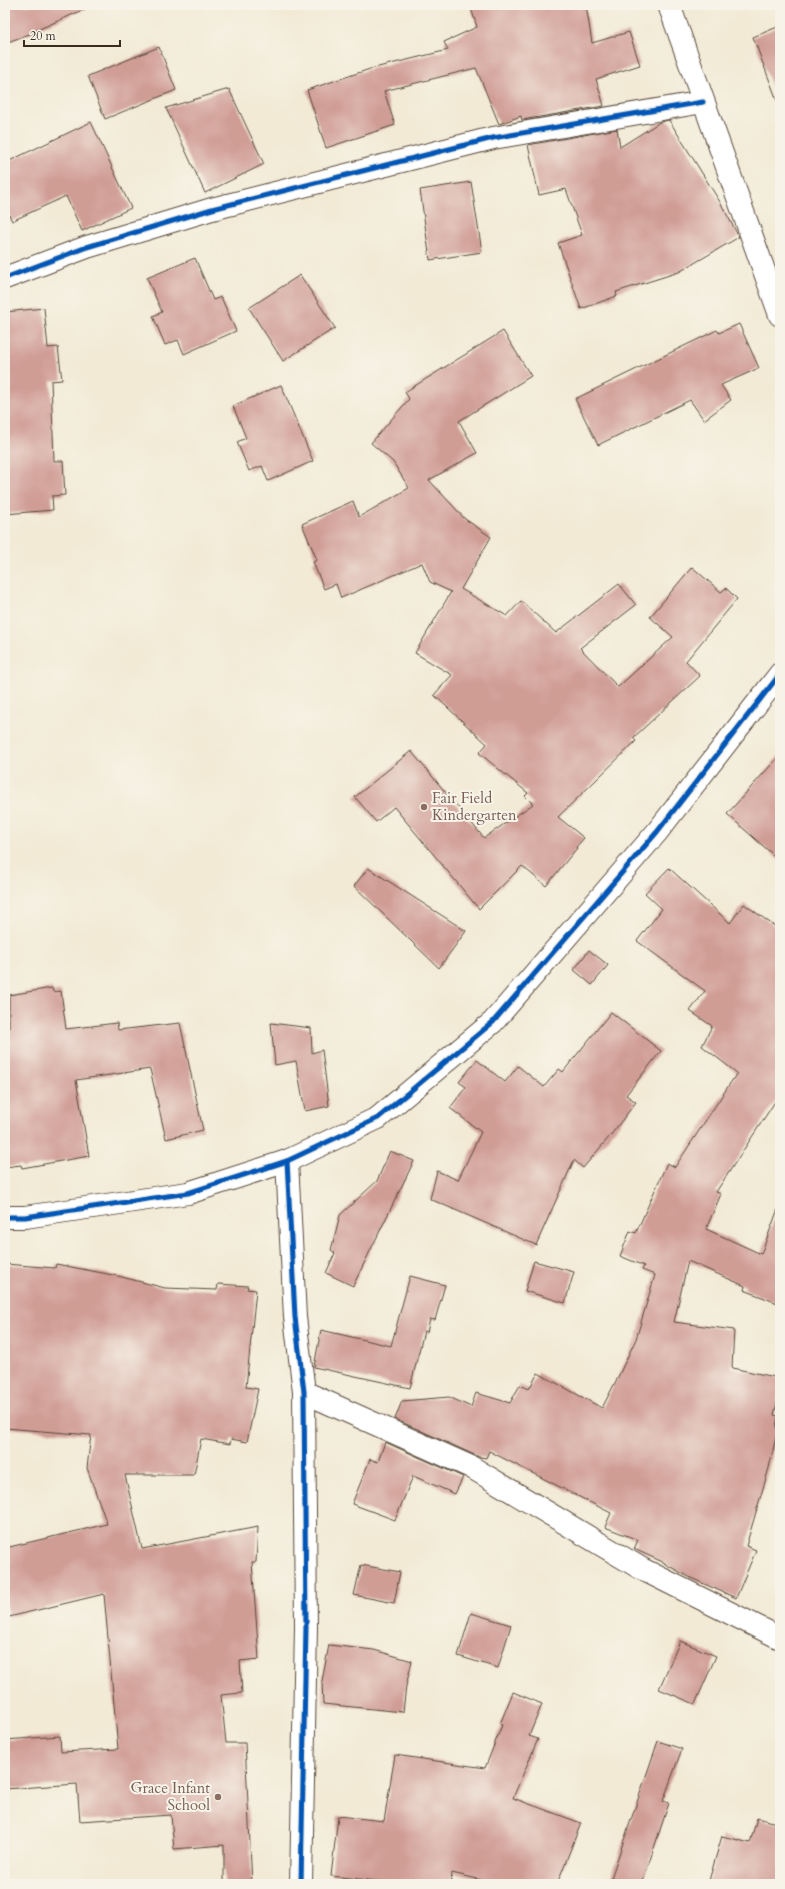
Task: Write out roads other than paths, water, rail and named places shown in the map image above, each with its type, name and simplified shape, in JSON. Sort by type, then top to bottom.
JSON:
[{"type":"street","points":[[669,5],[780,315]]},
{"type":"street","points":[[5,278],[87,247],[212,209],[493,138],[703,102]]},
{"type":"street","points":[[5,1217],[25,1217],[188,1193],[288,1161],[378,1118],[493,1022],[657,832],[780,674]]},
{"type":"street","points":[[288,1161],[295,1317],[304,1392],[306,1627],[301,1884]]},
{"type":"street","points":[[304,1392],[471,1467],[642,1569],[780,1638]]},
{"type":"place","name":"Fair Field Kindergarten","points":[[424,807]]},
{"type":"place","name":"Grace Infant School","points":[[218,1797]]}]
